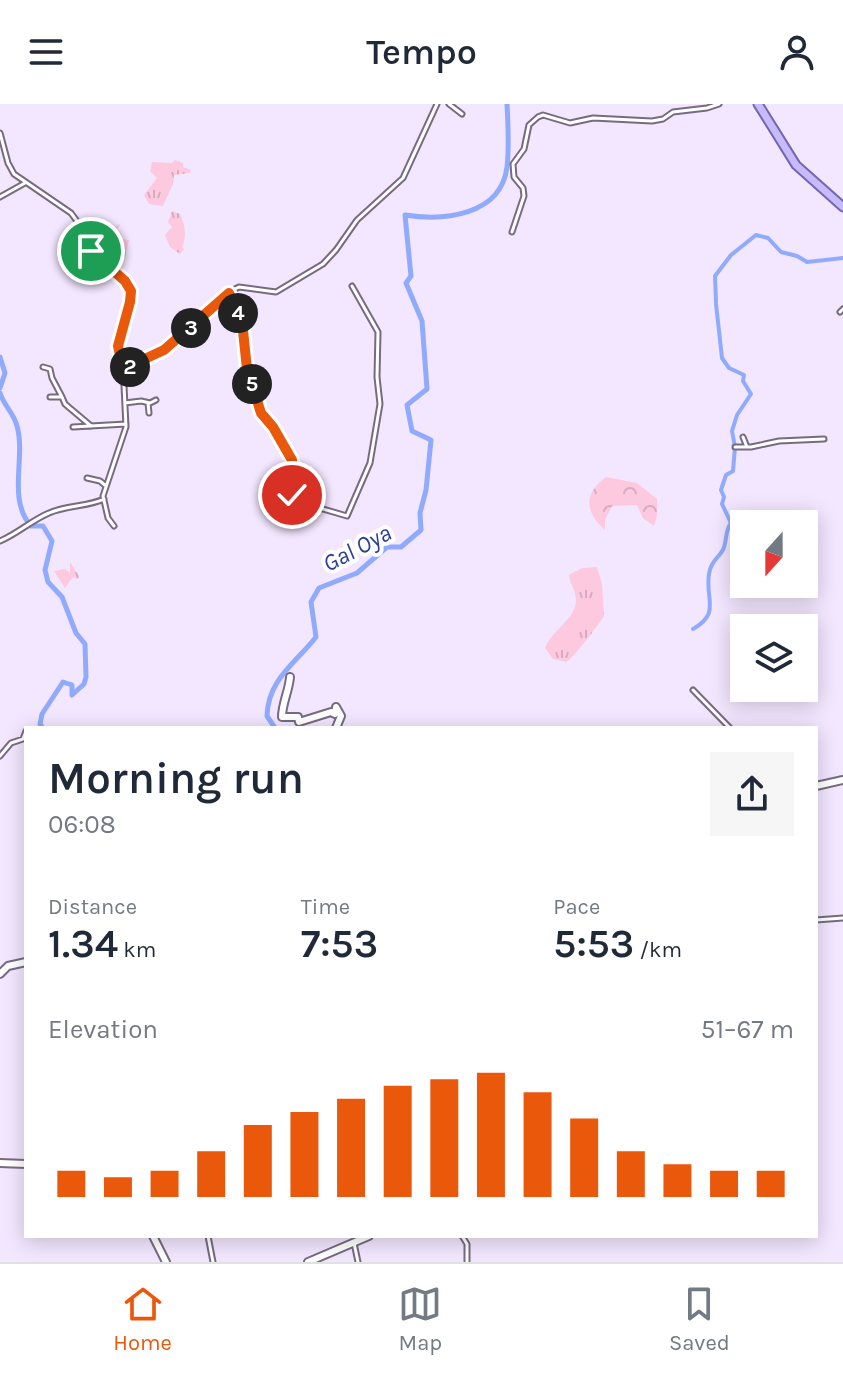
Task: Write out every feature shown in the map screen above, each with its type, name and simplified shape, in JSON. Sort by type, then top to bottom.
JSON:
[{"type":"main road","points":[[758,104],[796,165],[843,207]]},
{"type":"main road","points":[[290,677],[282,717],[298,717],[299,722],[331,712],[335,714],[336,707],[341,716],[337,726]]},
{"type":"main road","points":[[818,786],[843,780]]},
{"type":"main road","points":[[0,974],[8,966],[24,962]]},
{"type":"main road","points":[[0,1163],[24,1164]]},
{"type":"main road","points":[[154,1238],[166,1262]]},
{"type":"main road","points":[[308,1262],[365,1238]]},
{"type":"street","points":[[123,369],[164,350],[239,287],[276,292],[323,264],[357,220],[403,178],[437,104]]},
{"type":"street","points":[[449,104],[462,114]]},
{"type":"street","points":[[512,232],[524,196],[523,188],[514,177],[513,164],[524,149],[529,125],[538,117],[543,115],[570,123],[593,118],[652,121],[663,119],[673,112],[719,104]]},
{"type":"street","points":[[0,133],[12,171],[71,213],[82,228],[93,254],[130,287],[132,297],[118,346],[123,369],[126,424],[104,499],[114,526]]},
{"type":"street","points":[[0,197],[25,183]]},
{"type":"street","points":[[229,293],[242,321],[247,369],[261,413],[292,460],[292,500],[347,516],[370,463],[380,404],[378,332],[352,286]]},
{"type":"street","points":[[43,367],[50,369],[65,404],[91,426]]},
{"type":"street","points":[[50,397],[62,397]]},
{"type":"street","points":[[125,403],[156,400]]},
{"type":"street","points":[[148,403],[149,413]]},
{"type":"street","points":[[73,427],[126,424]]},
{"type":"street","points":[[743,437],[747,447]]},
{"type":"street","points":[[735,447],[824,439]]},
{"type":"street","points":[[87,478],[106,486]]},
{"type":"street","points":[[0,541],[53,511],[92,505],[104,499]]},
{"type":"street","points":[[693,690],[728,726]]},
{"type":"street","points":[[0,756],[11,743],[24,736]]},
{"type":"street","points":[[818,920],[843,918]]},
{"type":"street","points":[[208,1238],[213,1262]]},
{"type":"street","points":[[463,1238],[467,1244],[467,1262]]},
{"type":"street","points":[[354,1243],[358,1262]]},
{"type":"green space","points":[[175,160],[183,163],[183,167],[191,170],[190,173],[174,175],[163,206],[149,204],[144,195],[157,178],[150,171],[152,162],[172,163]]},
{"type":"green space","points":[[172,211],[180,214],[184,226],[184,249],[180,254],[170,247],[165,235],[172,227],[168,222]]},
{"type":"green space","points":[[120,224],[116,231],[121,233],[123,239],[129,240],[125,257],[101,243],[103,237],[100,234]]},
{"type":"green space","points":[[606,477],[637,483],[657,499],[654,526],[643,518],[637,505],[612,506],[605,520],[605,530],[598,523],[590,510],[590,496]]},
{"type":"green space","points":[[70,562],[79,576],[78,579],[73,577],[65,588],[54,571],[65,569],[70,573]]},
{"type":"green space","points":[[597,567],[602,584],[604,616],[570,659],[566,662],[553,659],[545,648],[575,607],[576,597],[569,575],[582,568]]},
{"type":"waterway","name":"Gal Oya","points":[[274,726],[267,716],[272,692],[284,672],[316,637],[311,602],[319,588],[357,573],[387,547],[401,547],[421,530],[420,513],[426,490],[431,440],[412,431],[407,405],[427,389],[422,321],[406,283],[411,276],[405,215],[436,217],[468,212],[494,196],[507,167],[507,104]]},
{"type":"waterway","points":[[716,302],[715,276],[731,255],[756,235],[768,238],[781,252],[807,262],[843,258]]},
{"type":"waterway","points":[[693,629],[707,617],[710,569],[723,550],[731,523],[722,504],[724,497],[721,490],[726,475],[733,471],[735,447],[732,431],[737,415],[751,394],[743,381],[744,375],[729,368],[722,358],[716,304]]},
{"type":"waterway","name":"Gal Oya","points":[[0,357],[5,373],[0,388]]},
{"type":"waterway","name":"Gal Oya","points":[[0,393],[17,426],[20,451],[18,491],[24,515],[31,526],[43,526],[52,541],[45,570],[48,582],[62,597],[76,633],[85,644],[84,684],[72,695],[72,685],[63,682],[42,714],[42,726]]},
{"type":"route","points":[[91,251],[130,287],[132,297],[118,346],[123,369],[164,350],[229,293],[242,321],[247,369],[261,413],[292,460],[292,495]]}]
